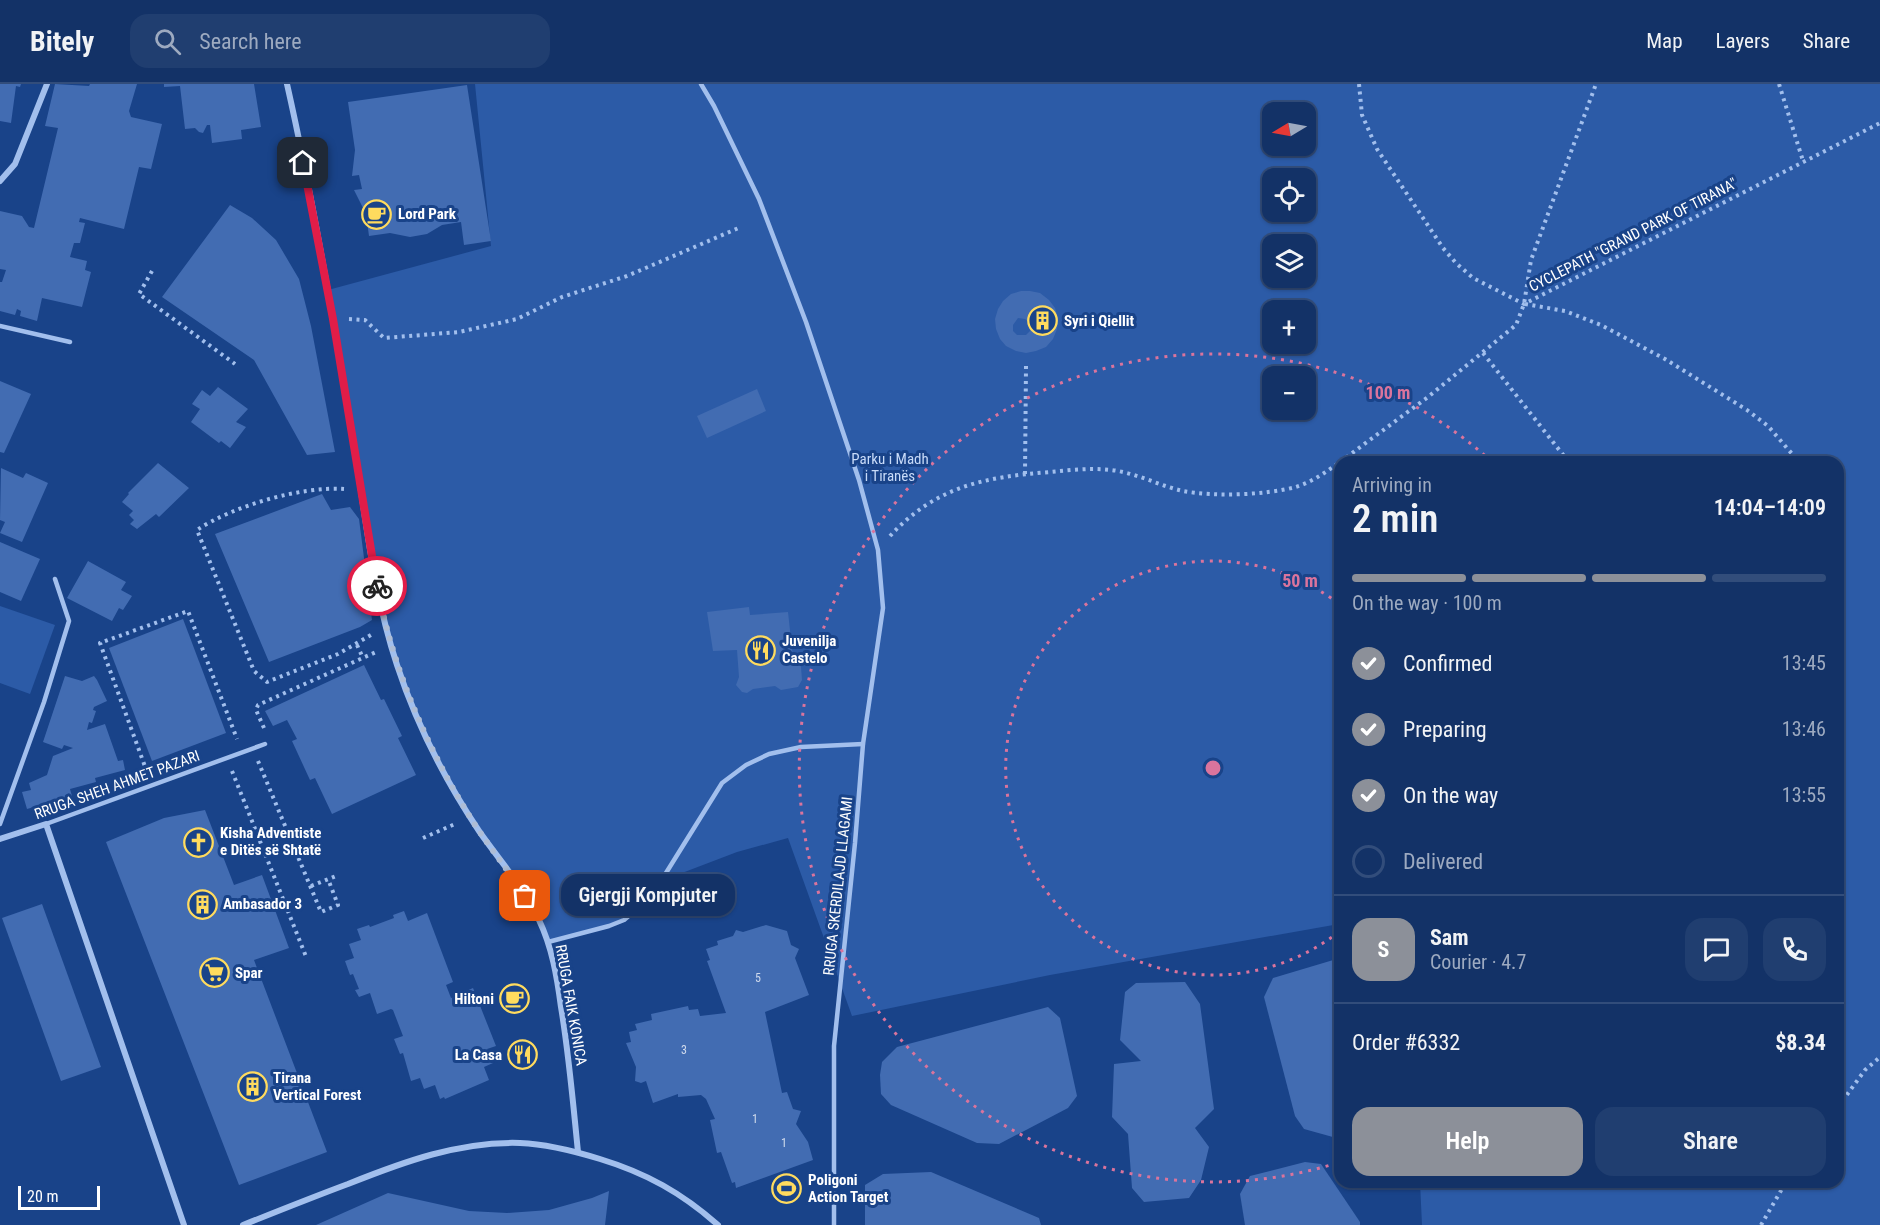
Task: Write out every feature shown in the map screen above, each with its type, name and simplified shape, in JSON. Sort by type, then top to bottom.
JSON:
[{"type":"street","points":[[0,181],[15,164],[47,84]]},
{"type":"street","name":"RRUGA FAIK KONICA","points":[[286,84],[333,319],[380,604],[396,662],[420,725],[470,818],[532,906],[548,942],[566,1038],[578,1152]]},
{"type":"street","points":[[46,824],[184,1225]]},
{"type":"street","name":"RRUGA SHEH AHMET PAZARI","points":[[0,839],[46,824]]},
{"type":"street","points":[[243,1225],[376,1173],[442,1152],[476,1145],[520,1143],[578,1152],[650,1177],[695,1206],[718,1225]]},
{"type":"lane","name":"RRUGA SKERDILAJD LLAGAMI","points":[[701,84],[759,199],[806,322],[860,480],[878,550],[884,608],[863,744],[834,1046],[834,1225]]},
{"type":"lane","points":[[0,326],[70,342]]},
{"type":"lane","points":[[0,824],[44,702],[69,621],[55,579]]},
{"type":"lane","name":"RRUGA SHEH AHMET PAZARI","points":[[46,824],[265,744]]},
{"type":"lane","points":[[548,942],[624,920],[644,903],[661,881],[722,783],[746,765],[770,754],[801,747],[863,744]]},
{"type":"path","name":"CYCLEPATH \"GRAND PARK OF TIRANA\"","points":[[1359,84],[1362,115],[1377,149],[1443,248],[1473,278],[1524,304],[1880,123]]},
{"type":"path","points":[[1348,456],[1428,397],[1516,325],[1524,304],[1531,260],[1596,84]]},
{"type":"path","points":[[1779,84],[1803,161]]},
{"type":"path","points":[[333,319],[365,320],[384,338],[459,332],[517,319],[562,297],[627,276],[741,227]]},
{"type":"path","points":[[153,271],[139,294],[235,364]]},
{"type":"path","points":[[1524,304],[1565,312],[1601,324],[1665,359],[1747,410],[1768,426],[1793,455]]},
{"type":"path","points":[[1482,352],[1564,456]]},
{"type":"path","points":[[1025,474],[1026,366]]},
{"type":"path","points":[[878,550],[908,519],[933,500],[979,481],[1025,474],[1104,469],[1133,474],[1181,490],[1203,493],[1242,493],[1297,487],[1321,476],[1334,466]]},
{"type":"path","points":[[361,491],[325,488],[290,493],[216,518],[197,530],[254,671],[267,682],[357,645],[376,631],[380,604]]},
{"type":"path","points":[[153,786],[100,644],[188,611],[242,754]]},
{"type":"path","points":[[265,731],[256,710],[258,705],[363,658],[357,645]]},
{"type":"path","points":[[253,749],[321,912],[338,905],[328,879]]},
{"type":"path","points":[[227,759],[307,959]]},
{"type":"path","points":[[423,838],[470,818]]},
{"type":"path","points":[[311,886],[336,876]]},
{"type":"path","points":[[1844,1099],[1865,1070],[1880,1057]]},
{"type":"path","points":[[1761,1225],[1783,1188]]},
{"type":"green space","name":"Parku i Madh i Tiranës","points":[[475,84],[1880,84],[1880,1225],[1422,1225],[1420,1188],[1844,1188],[1844,456],[1334,456],[1334,925],[1050,975],[852,1016],[788,838],[737,852],[661,881],[644,903],[624,920],[548,942],[510,874],[447,778],[407,692],[380,604],[328,290],[491,246]]},
{"type":"green space","points":[[0,606],[55,625],[30,694],[0,683]]},
{"type":"building","points":[[0,84],[21,84],[20,87],[16,86],[11,123],[0,121]]},
{"type":"building","points":[[55,84],[89,86],[90,84],[137,84],[129,111],[131,117],[162,124],[151,169],[139,167],[124,229],[80,218],[79,222],[85,223],[80,243],[74,243],[70,257],[87,261],[85,270],[91,272],[82,307],[42,298],[37,321],[20,316],[21,311],[17,309],[15,315],[0,311],[0,282],[6,270],[0,269],[0,211],[22,216],[29,227],[34,228],[58,128],[45,126]]},
{"type":"building","points":[[164,84],[254,84],[261,127],[241,130],[242,139],[212,143],[210,125],[207,125],[203,133],[195,128],[185,129],[180,86],[164,87]]},
{"type":"building","points":[[467,85],[491,241],[464,245],[461,222],[442,225],[427,234],[410,237],[390,233],[369,236],[366,214],[354,190],[362,189],[359,175],[352,176],[355,150],[348,102]]},
{"type":"building","points":[[230,205],[252,218],[276,240],[299,279],[311,326],[335,452],[307,455],[254,360],[162,297]]},
{"type":"building","name":"Syri i Qiellit","points":[[1021,291],[1040,293],[1055,308],[1058,318],[1057,329],[1053,339],[1046,347],[1026,353],[1006,346],[1000,339],[995,319],[1003,301],[1011,294]],"holes":[[[1018,318],[1029,322],[1030,331],[1026,335],[1017,335],[1013,331],[1013,325]]]},
{"type":"building","points":[[0,381],[31,394],[4,453],[0,452]]},
{"type":"building","points":[[218,387],[248,409],[236,422],[246,427],[230,448],[221,441],[219,443],[191,422],[200,409],[192,404],[202,390],[210,396]]},
{"type":"building","points":[[757,389],[766,411],[707,438],[697,416]]},
{"type":"building","points":[[158,463],[189,488],[159,517],[156,514],[137,529],[130,524],[134,520],[129,515],[133,511],[122,502]]},
{"type":"building","points":[[1,468],[23,478],[26,473],[48,483],[22,542],[0,533],[5,522],[0,520]]},
{"type":"building","points":[[322,494],[331,510],[350,507],[359,519],[372,620],[360,627],[269,662],[215,534]]},
{"type":"building","points":[[0,542],[40,559],[21,601],[0,592]]},
{"type":"building","points":[[88,561],[126,582],[121,590],[132,596],[123,610],[119,608],[112,621],[67,598]]},
{"type":"building","name":"Juvenilja Castelo","points":[[749,607],[750,615],[788,612],[793,658],[800,662],[801,667],[802,680],[798,687],[781,690],[775,686],[753,689],[747,693],[742,692],[736,685],[739,677],[737,650],[713,651],[707,612]]},
{"type":"building","points":[[183,619],[226,733],[152,761],[109,648]]},
{"type":"building","points":[[364,665],[402,736],[398,738],[416,775],[332,814],[315,778],[310,780],[292,741],[297,739],[287,720],[273,726],[265,711]]},
{"type":"building","points":[[65,676],[82,681],[94,676],[97,680],[107,701],[94,707],[93,710],[96,711],[87,730],[105,724],[118,761],[123,760],[125,770],[95,778],[96,782],[70,789],[72,796],[27,809],[22,792],[31,790],[29,783],[47,775],[53,756],[73,748],[64,745],[62,749],[43,742]]},
{"type":"building","points":[[205,810],[234,885],[262,875],[289,948],[254,960],[327,1152],[239,1185],[106,842],[164,818]]},
{"type":"building","points":[[42,904],[101,1067],[61,1081],[2,918]]},
{"type":"building","points":[[404,911],[408,921],[427,913],[453,982],[446,985],[451,998],[473,988],[496,1046],[487,1049],[493,1063],[484,1067],[489,1080],[445,1099],[444,1097],[440,1099],[435,1085],[424,1089],[420,1078],[411,1081],[403,1053],[400,1054],[394,1039],[403,1036],[393,1010],[377,1014],[370,993],[359,997],[355,990],[359,989],[345,961],[354,958],[349,944],[361,940],[357,929],[394,918],[393,915]]},
{"type":"building","points":[[766,925],[787,931],[791,945],[799,949],[795,958],[809,995],[765,1012],[782,1093],[787,1092],[793,1109],[801,1111],[796,1124],[808,1142],[813,1160],[736,1188],[721,1152],[717,1153],[710,1120],[715,1119],[706,1099],[701,1095],[678,1097],[678,1094],[653,1103],[646,1081],[641,1083],[635,1081],[636,1067],[626,1043],[631,1042],[629,1032],[637,1030],[635,1024],[652,1020],[651,1014],[688,1006],[689,1010],[698,1009],[700,1016],[726,1013],[707,961],[710,960],[706,949],[718,945],[717,941],[733,936],[736,930],[743,932]]},
{"type":"building","points":[[1334,960],[1334,1137],[1304,1129],[1295,1116],[1264,997],[1273,978]]},
{"type":"building","points":[[1185,982],[1200,1004],[1214,1109],[1195,1128],[1209,1147],[1201,1180],[1189,1198],[1144,1202],[1132,1188],[1128,1134],[1112,1117],[1114,1064],[1141,1061],[1120,1040],[1125,992],[1136,983]]},
{"type":"building","points":[[1048,1007],[1060,1018],[1077,1096],[1068,1108],[999,1144],[977,1143],[891,1105],[881,1094],[882,1062],[897,1047]]},
{"type":"building","points":[[1305,1162],[1321,1164],[1334,1183],[1334,1188],[1337,1188],[1360,1225],[1245,1225],[1240,1194],[1250,1176]]},
{"type":"building","points":[[931,1172],[1039,1218],[1041,1225],[865,1225],[865,1185],[883,1174]]},
{"type":"building","points":[[609,1191],[605,1225],[316,1225],[388,1193],[469,1211],[507,1213],[549,1210]]},
{"type":"way so far","points":[[377,586],[396,662],[420,725],[470,818],[525,896]]},
{"type":"place","name":"Lord Park","points":[[377,214]]},
{"type":"place","name":"Syri i Qiellit","points":[[1043,321]]},
{"type":"place","name":"Juvenilja Castelo","points":[[761,650]]},
{"type":"place","name":"Kisha Adventiste e Ditës së Shtatë","points":[[199,842]]},
{"type":"place","name":"Gjergji Kompjuter","points":[[525,896]]},
{"type":"place","name":"Ambasador 3","points":[[202,904]]},
{"type":"place","name":"Spar","points":[[214,973]]},
{"type":"place","name":"Hiltoni","points":[[515,999]]},
{"type":"place","name":"La Casa","points":[[523,1055]]},
{"type":"place","name":"Tirana Vertical Forest","points":[[252,1087]]},
{"type":"place","name":"Poligoni Action Target","points":[[787,1189]]},
{"type":"route","points":[[303,163],[333,319],[377,586]]}]
